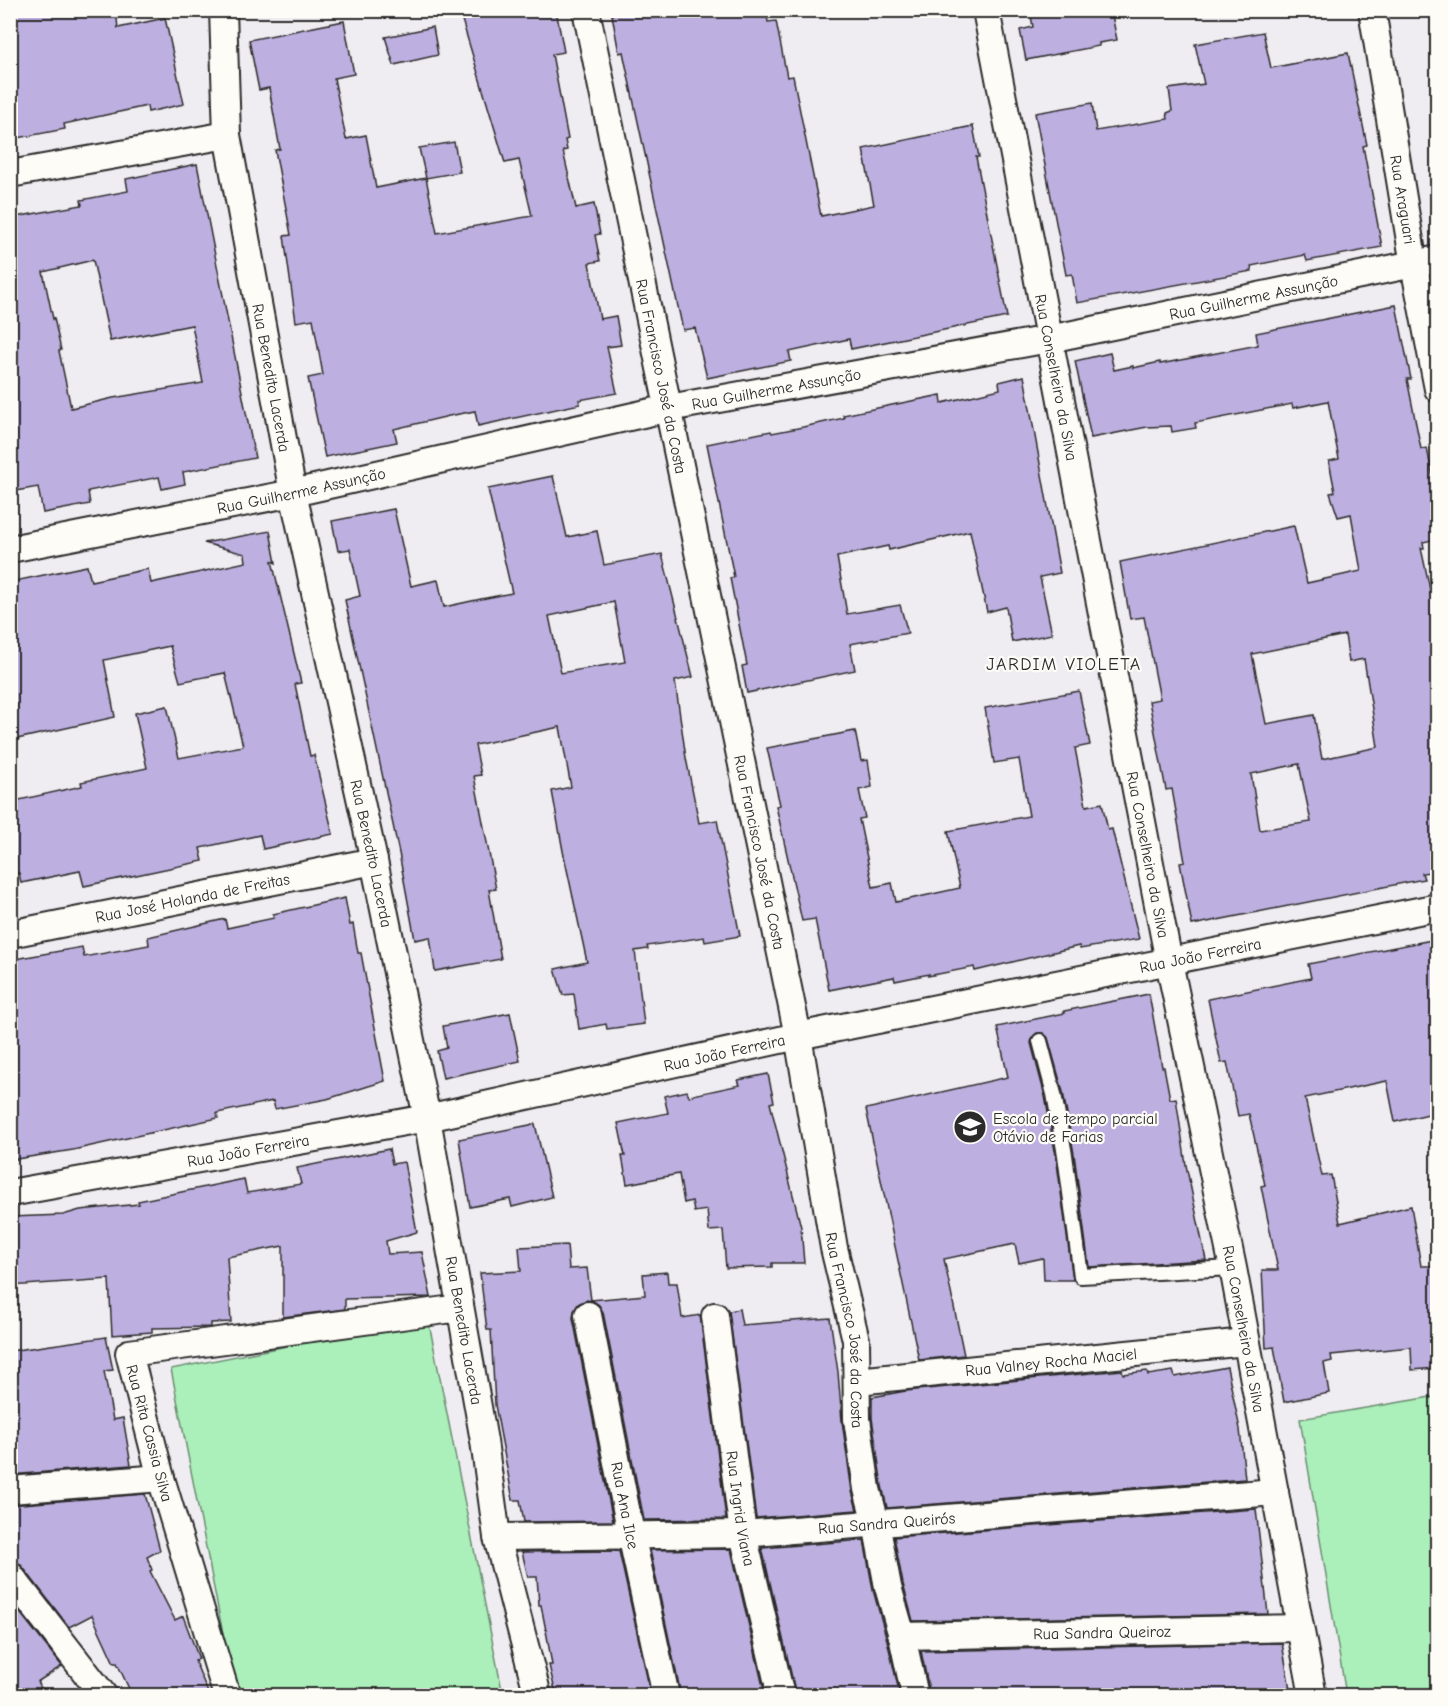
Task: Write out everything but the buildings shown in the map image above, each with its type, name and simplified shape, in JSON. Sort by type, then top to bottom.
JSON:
[{"type":"street","name":"Rua Benedito Lacerda","points":[[223,10],[227,135],[293,494],[374,861],[427,1118],[484,1441],[497,1537],[538,1695]]},
{"type":"street","name":"Rua Francisco José da Costa","points":[[586,10],[798,1036],[834,1248],[856,1340],[857,1419],[867,1488],[888,1587],[915,1695]]},
{"type":"street","name":"Rua Conselheiro da Silva","points":[[986,10],[1168,962],[1233,1268],[1313,1695]]},
{"type":"street","name":"Rua Araguari","points":[[1372,10],[1426,262],[1437,389]]},
{"type":"street","points":[[10,174],[227,135]]},
{"type":"street","name":"Rua Guilherme Assunção","points":[[10,549],[293,494],[669,408],[1048,339],[1426,262]]},
{"type":"street","name":"Rua José Holanda de Freitas","points":[[10,934],[374,861]]},
{"type":"street","name":"Rua João Ferreira","points":[[10,1193],[427,1118],[798,1036],[1437,908]]},
{"type":"street","name":"Rua Rita Cassia Silva","points":[[227,1695],[161,1478],[129,1353],[460,1308]]},
{"type":"street","name":"Rua Ana Ilce","points":[[588,1315],[631,1534],[666,1695]]},
{"type":"street","name":"Rua Ingrid Viana","points":[[715,1316],[743,1534],[781,1695]]},
{"type":"street","name":"Rua Valney Rocha Maciel","points":[[857,1381],[1246,1342]]},
{"type":"street","points":[[10,1490],[161,1478]]},
{"type":"street","name":"Rua Sandra Queirós","points":[[497,1537],[743,1534],[1275,1492]]},
{"type":"street","points":[[10,1575],[104,1695]]},
{"type":"street","name":"Rua Sandra Queiroz","points":[[902,1636],[1300,1628]]},
{"type":"lane","points":[[1040,1041],[1054,1094],[1065,1155],[1081,1276],[1233,1268]]},
{"type":"green space","points":[[428,1318],[503,1695],[235,1695],[171,1369]]},
{"type":"green space","points":[[1437,1396],[1437,1695],[1346,1695],[1300,1419]]},
{"type":"place","name":"Escola de tempo parcial Otávio de Farias","points":[[970,1127]]},
{"type":"district","name":"JARDIM VIOLETA","points":[[1064,664]]}]
